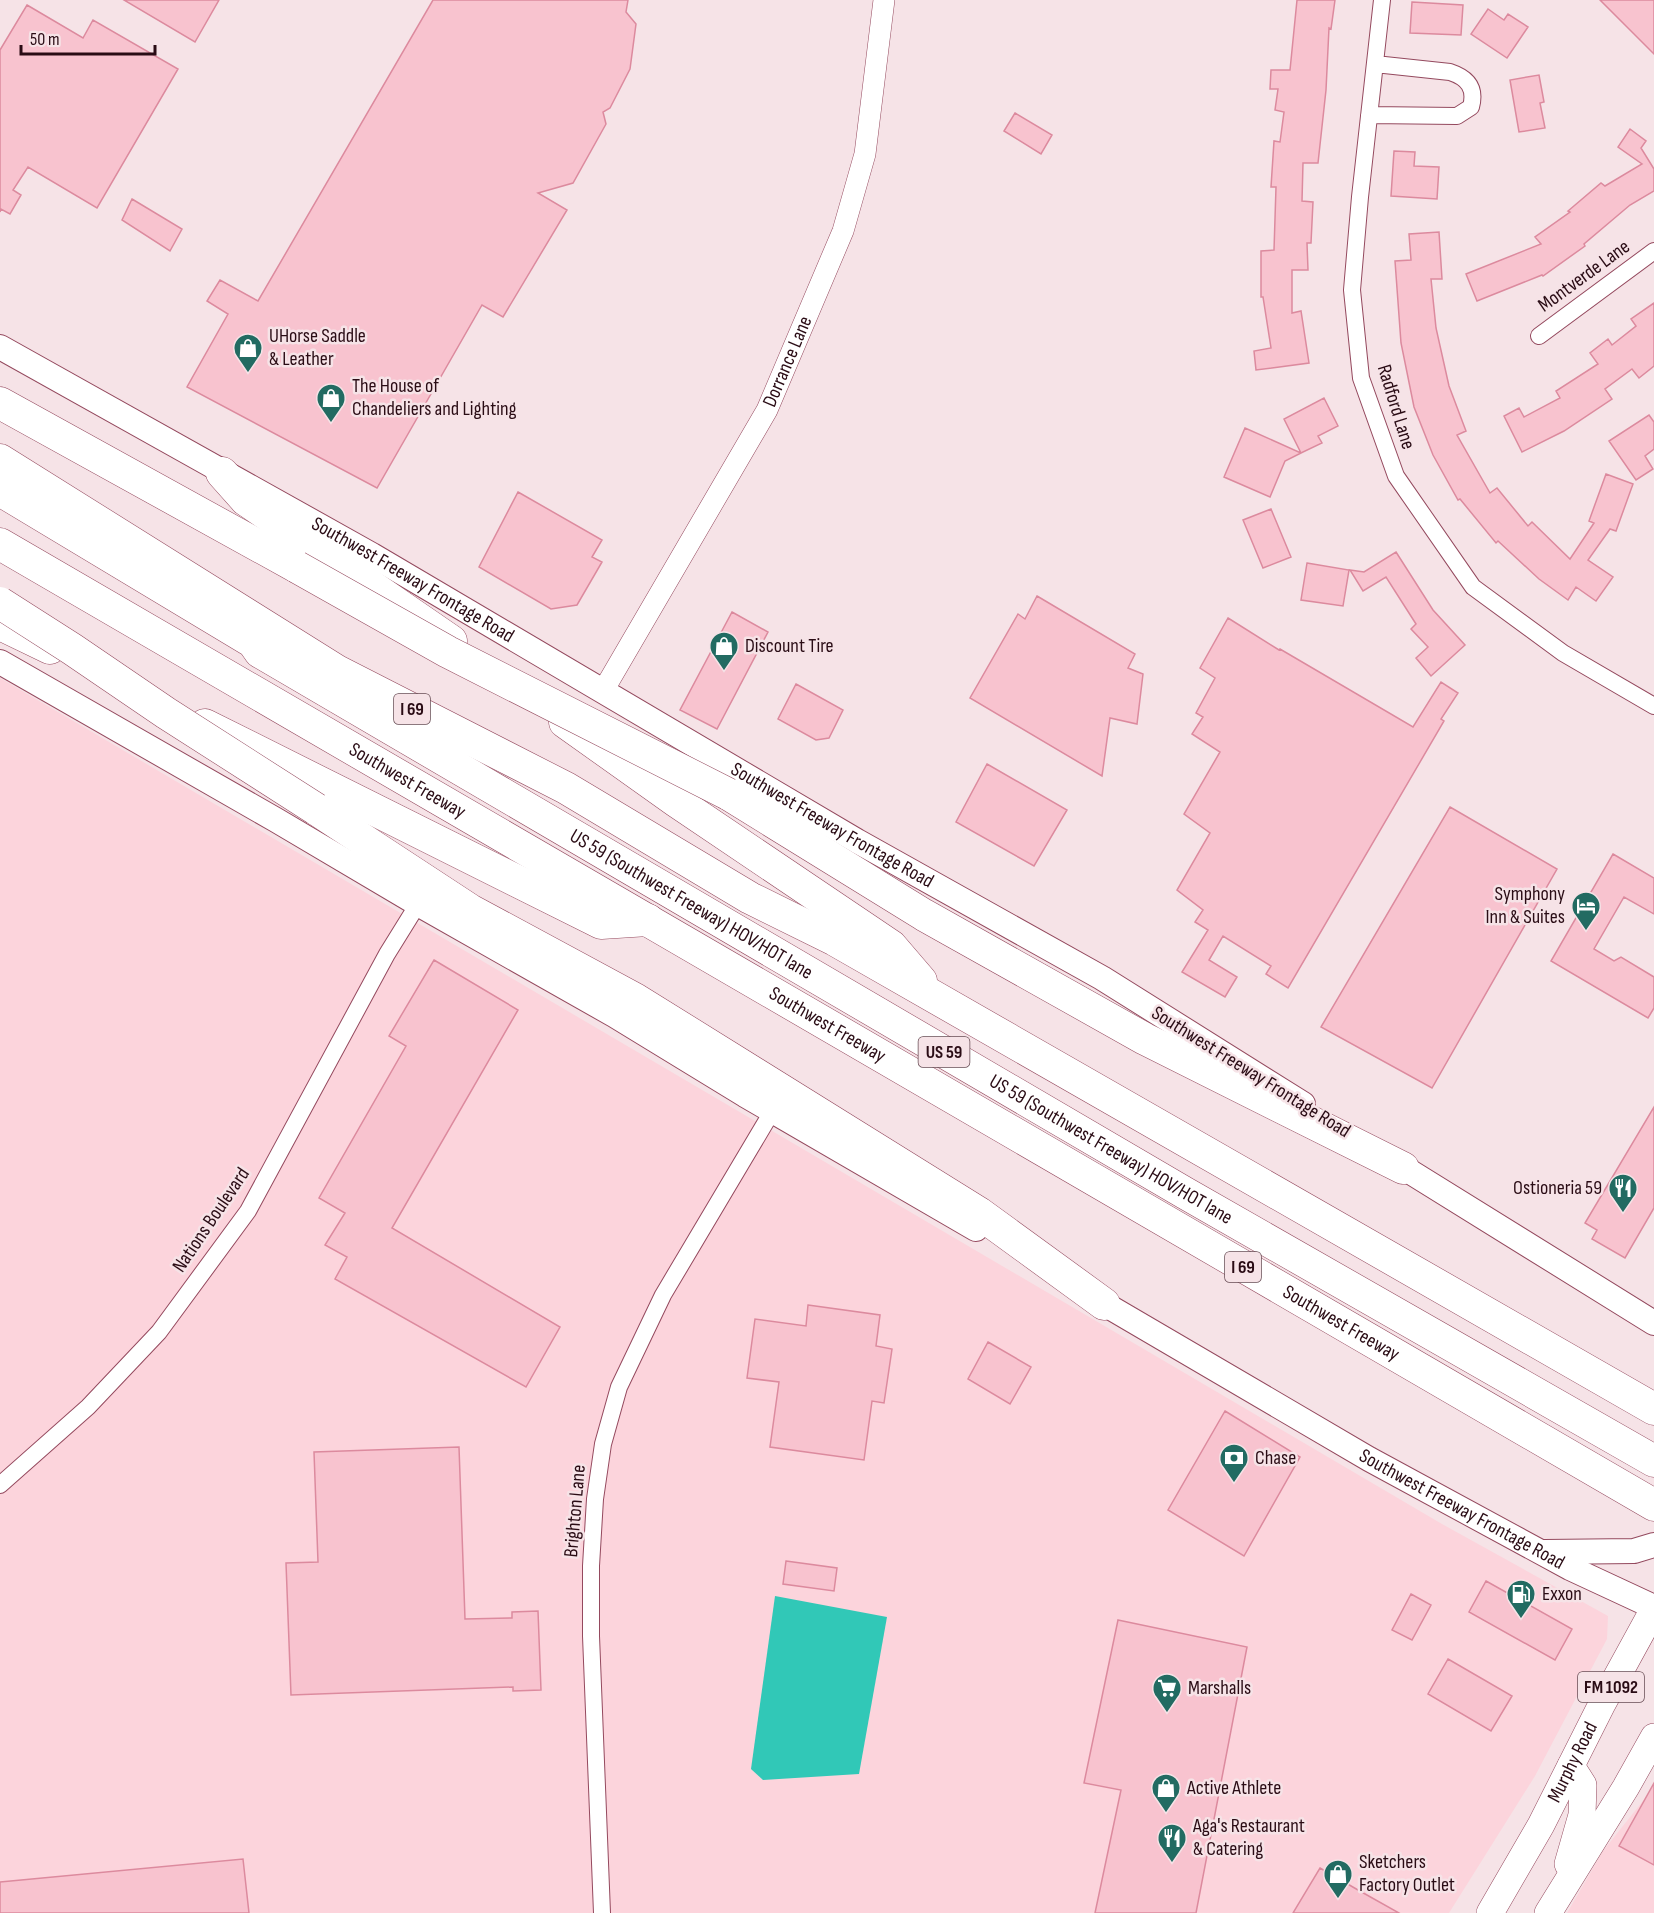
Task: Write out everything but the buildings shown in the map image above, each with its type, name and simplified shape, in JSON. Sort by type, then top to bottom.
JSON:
[{"type":"highway","points":[[0,402],[448,652],[728,794],[924,915],[1145,1039],[1403,1168]]},
{"type":"highway","name":"I 69","points":[[0,460],[337,671],[566,788],[750,898],[835,940],[1654,1409]]},
{"type":"highway","points":[[222,473],[246,500],[391,598],[676,801],[891,946],[934,998]]},
{"type":"highway","points":[[0,490],[253,642],[260,652]]},
{"type":"highway","points":[[0,507],[247,652],[260,652]]},
{"type":"highway","name":"Southwest Freeway","points":[[0,544],[1654,1505]]},
{"type":"highway","points":[[0,603],[470,910],[635,999],[979,1214],[1104,1304]]},
{"type":"highway","points":[[0,624],[601,923],[648,921]]},
{"type":"highway","name":"US 59 (Southwest Freeway) HOV/HOT lane","points":[[260,652],[1175,1187],[1642,1454]]},
{"type":"main road","name":"Southwest Freeway Frontage Road","points":[[0,347],[372,555],[857,841],[1102,978],[1654,1323]]},
{"type":"main road","name":"Southwest Freeway Frontage Road","points":[[0,662],[614,1015],[745,1095],[1369,1459],[1570,1568],[1654,1608]]},
{"type":"main road","points":[[1542,1552],[1634,1551],[1654,1545]]},
{"type":"main road","name":"Murphy Road","points":[[1490,1913],[1541,1825],[1654,1608]]},
{"type":"main road","points":[[1554,1904],[1654,1737]]},
{"type":"main road","points":[[1554,1904],[1582,1815],[1582,1785],[1570,1766]]},
{"type":"street","name":"Dorrance Lane","points":[[603,690],[767,410],[843,231],[865,154],[884,0]]},
{"type":"street","name":"Radford Lane","points":[[1382,0],[1352,290],[1362,378],[1395,476],[1473,587],[1563,653],[1654,706]]},
{"type":"street","points":[[1369,115],[1457,116],[1471,107],[1473,97],[1470,85],[1461,75],[1375,64]]},
{"type":"street","name":"Montverde Lane","points":[[1539,336],[1654,251]]},
{"type":"street","name":"Nations Boulevard","points":[[0,1485],[88,1407],[159,1332],[248,1211],[387,954],[418,904]]},
{"type":"street","name":"Brighton Lane","points":[[602,1913],[591,1636],[591,1566],[594,1499],[603,1444],[619,1387],[663,1295],[773,1110]]},
{"type":"shaded area","points":[[0,678],[1442,1524],[1608,1616],[1607,1639],[1535,1776],[1449,1913],[0,1913]]},
{"type":"shaded area","points":[[775,1596],[887,1617],[859,1774],[763,1780],[751,1769]]},
{"type":"shaded area","points":[[1654,1787],[1654,1913],[1567,1913],[1603,1851]]},
{"type":"place","name":"UHorse Saddle & Leather","points":[[248,374]]},
{"type":"place","name":"The House of Chandeliers and Lighting","points":[[331,424]]},
{"type":"place","name":"Discount Tire","points":[[724,672]]},
{"type":"place","name":"Symphony Inn & Suites","points":[[1586,932]]},
{"type":"place","name":"Ostioneria 59","points":[[1623,1214]]},
{"type":"place","name":"Chase","points":[[1234,1484]]},
{"type":"place","name":"Exxon","points":[[1521,1620]]},
{"type":"place","name":"Marshalls","points":[[1167,1714]]},
{"type":"place","name":"Active Athlete","points":[[1166,1814]]},
{"type":"place","name":"Aga's Restaurant & Catering","points":[[1172,1864]]},
{"type":"place","name":"Sketchers Factory Outlet","points":[[1338,1900]]}]
